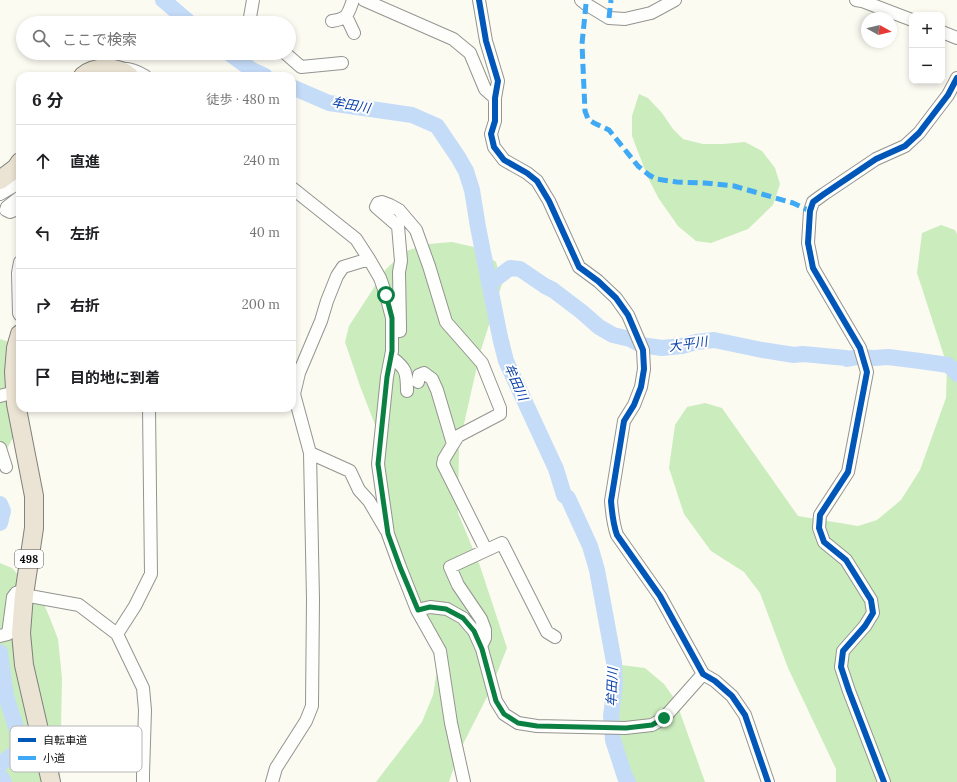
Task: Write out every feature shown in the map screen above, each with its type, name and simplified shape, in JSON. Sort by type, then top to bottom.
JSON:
[{"type":"highway","points":[[90,72],[104,69],[118,72]]},
{"type":"highway","points":[[0,180],[16,168]]},
{"type":"highway","name":"498","points":[[16,348],[14,372],[8,394],[16,404]]},
{"type":"highway","name":"498","points":[[18,412],[34,496],[34,528],[24,593],[21,633],[24,665],[38,726]]},
{"type":"highway","name":"498","points":[[49,772],[51,782]]},
{"type":"street","points":[[250,16],[253,0]]},
{"type":"street","points":[[332,21],[341,20],[348,15],[353,0]]},
{"type":"street","points":[[364,0],[453,39],[470,53],[485,89],[495,98]]},
{"type":"street","points":[[480,0],[486,41],[498,81],[495,98],[495,121],[491,134],[494,146],[504,160],[527,173],[537,181],[549,201],[579,267],[616,298],[628,315],[643,350],[644,369],[641,387],[634,404],[624,421],[611,501],[614,526],[618,535],[660,596],[703,674],[715,681],[732,696],[745,715],[768,782]]},
{"type":"street","points":[[581,0],[609,18],[625,19],[651,13],[675,0]]},
{"type":"street","points":[[856,0],[909,19]]},
{"type":"street","points":[[346,16],[354,33]]},
{"type":"street","points":[[945,33],[957,38]]},
{"type":"street","points":[[292,60],[300,67],[342,63]]},
{"type":"street","points":[[123,72],[127,68],[137,72]]},
{"type":"street","points":[[884,782],[841,667],[844,651],[865,626],[873,613],[871,600],[846,560],[824,542],[819,528],[820,515],[848,472],[867,372],[860,348],[813,268],[808,243],[810,211],[813,202],[824,194],[876,159],[905,146],[914,138],[948,95],[957,78]]},
{"type":"street","points":[[0,194],[16,185]]},
{"type":"street","points":[[296,191],[356,239],[380,278],[386,295],[392,318],[392,341],[378,464],[388,534]]},
{"type":"street","points":[[16,200],[7,207],[6,210],[10,212],[16,210]]},
{"type":"street","points":[[392,341],[399,336],[399,272],[401,261],[398,226],[376,207],[378,203],[382,202],[390,204],[400,210],[416,230],[446,322],[482,363],[500,408],[500,414],[458,436],[444,458],[443,464],[486,550]]},
{"type":"street","points":[[296,384],[335,282],[343,267],[369,259]]},
{"type":"street","points":[[391,356],[401,365],[406,373],[407,391]]},
{"type":"street","points":[[418,382],[419,375],[424,373],[432,378],[453,444]]},
{"type":"street","points":[[272,782],[276,768],[306,721],[312,706],[313,599],[310,453],[296,404]]},
{"type":"street","points":[[116,634],[135,606],[151,574],[149,412]]},
{"type":"street","points":[[0,448],[4,463]]},
{"type":"street","points":[[310,453],[350,471],[359,490],[369,501],[388,534],[418,610],[440,651],[451,723],[464,782]]},
{"type":"street","points":[[481,646],[486,638],[485,630],[480,619],[458,585],[450,567],[502,543],[547,632],[555,637]]},
{"type":"street","points":[[4,635],[13,597],[16,593],[24,593],[79,605],[116,634],[143,688],[145,710],[143,782]]},
{"type":"street","points":[[418,610],[430,607],[446,609],[463,618],[474,631],[481,646],[496,701],[504,714],[518,723],[537,726],[626,728],[652,725],[664,718],[703,674]]},
{"type":"green space","points":[[639,94],[648,98],[683,139],[703,144],[745,142],[762,151],[775,168],[780,184],[773,205],[748,229],[711,243],[696,241],[678,226],[659,199],[648,178],[632,136],[632,116]]},
{"type":"green space","points":[[941,225],[955,230],[957,234],[957,782],[836,782],[836,769],[788,668],[760,593],[744,572],[711,551],[684,514],[669,468],[675,425],[687,407],[705,403],[722,408],[798,516],[858,526],[877,520],[901,500],[920,470],[946,398],[947,365],[917,273],[922,233]]},
{"type":"green space","points":[[452,242],[474,247],[496,262],[502,284],[480,353],[459,446],[458,513],[480,566],[507,648],[490,691],[459,752],[449,782],[376,782],[422,722],[433,695],[438,664],[435,634],[398,569],[379,435],[345,342],[349,326],[386,269],[406,251],[429,244]]},
{"type":"green space","points":[[0,339],[12,343],[14,436],[4,454],[0,456]]},
{"type":"green space","points":[[0,563],[12,568],[43,602],[58,639],[62,678],[61,726],[10,726],[10,772],[60,772],[60,782],[0,782]]},
{"type":"green space","points":[[621,665],[645,668],[664,684],[676,701],[705,782],[625,782],[618,749],[608,726],[612,688],[615,674]]},
{"type":"waterway","name":"牟田川","points":[[163,0],[182,16]]},
{"type":"waterway","name":"牟田川","points":[[238,60],[256,72]]},
{"type":"waterway","name":"牟田川","points":[[296,89],[329,103],[412,115],[437,126],[466,171],[472,190],[478,227],[506,361],[556,469],[564,495],[568,498],[590,546],[597,570],[614,662],[615,685],[611,716],[613,740],[628,782]]},
{"type":"waterway","name":"大平川","points":[[489,284],[510,268],[520,269],[553,290],[599,327],[613,335],[630,339],[641,345],[662,348],[714,340],[794,355],[803,354],[847,359],[858,357],[888,357],[920,361],[948,365],[957,374]]},
{"type":"waterway","points":[[0,504],[3,511],[0,523]]},
{"type":"waterway","points":[[0,652],[6,696],[16,726]]},
{"type":"waterway","points":[[0,764],[10,757]]},
{"type":"waterway","points":[[0,776],[4,782]]},
{"type":"marked path","points":[[609,18],[611,0]]},
{"type":"marked path","points":[[586,4],[582,44],[585,111],[588,119],[609,130],[638,166],[656,179],[734,186],[793,203],[810,211]]},
{"type":"cycle path","points":[[479,0],[486,41],[498,81],[495,98],[495,121],[491,134],[494,147],[504,160],[527,173],[537,181],[549,201],[579,267],[598,281],[616,298],[628,315],[643,350],[644,369],[641,387],[634,405],[624,421],[611,501],[612,514],[617,535],[660,596],[703,674],[715,681],[732,696],[745,715],[768,782]]},
{"type":"cycle path","points":[[884,782],[841,667],[843,651],[865,626],[873,613],[871,600],[846,560],[824,542],[819,528],[820,515],[848,472],[867,372],[860,348],[813,268],[808,243],[810,211],[813,202],[824,194],[876,159],[905,146],[919,133],[948,95],[957,78]]},
{"type":"route","points":[[386,295],[392,318],[392,351],[387,377],[378,464],[388,534],[418,610],[430,607],[446,609],[463,618],[474,631],[482,649],[496,701],[504,714],[518,723],[537,726],[626,728],[652,725],[664,718]]}]
